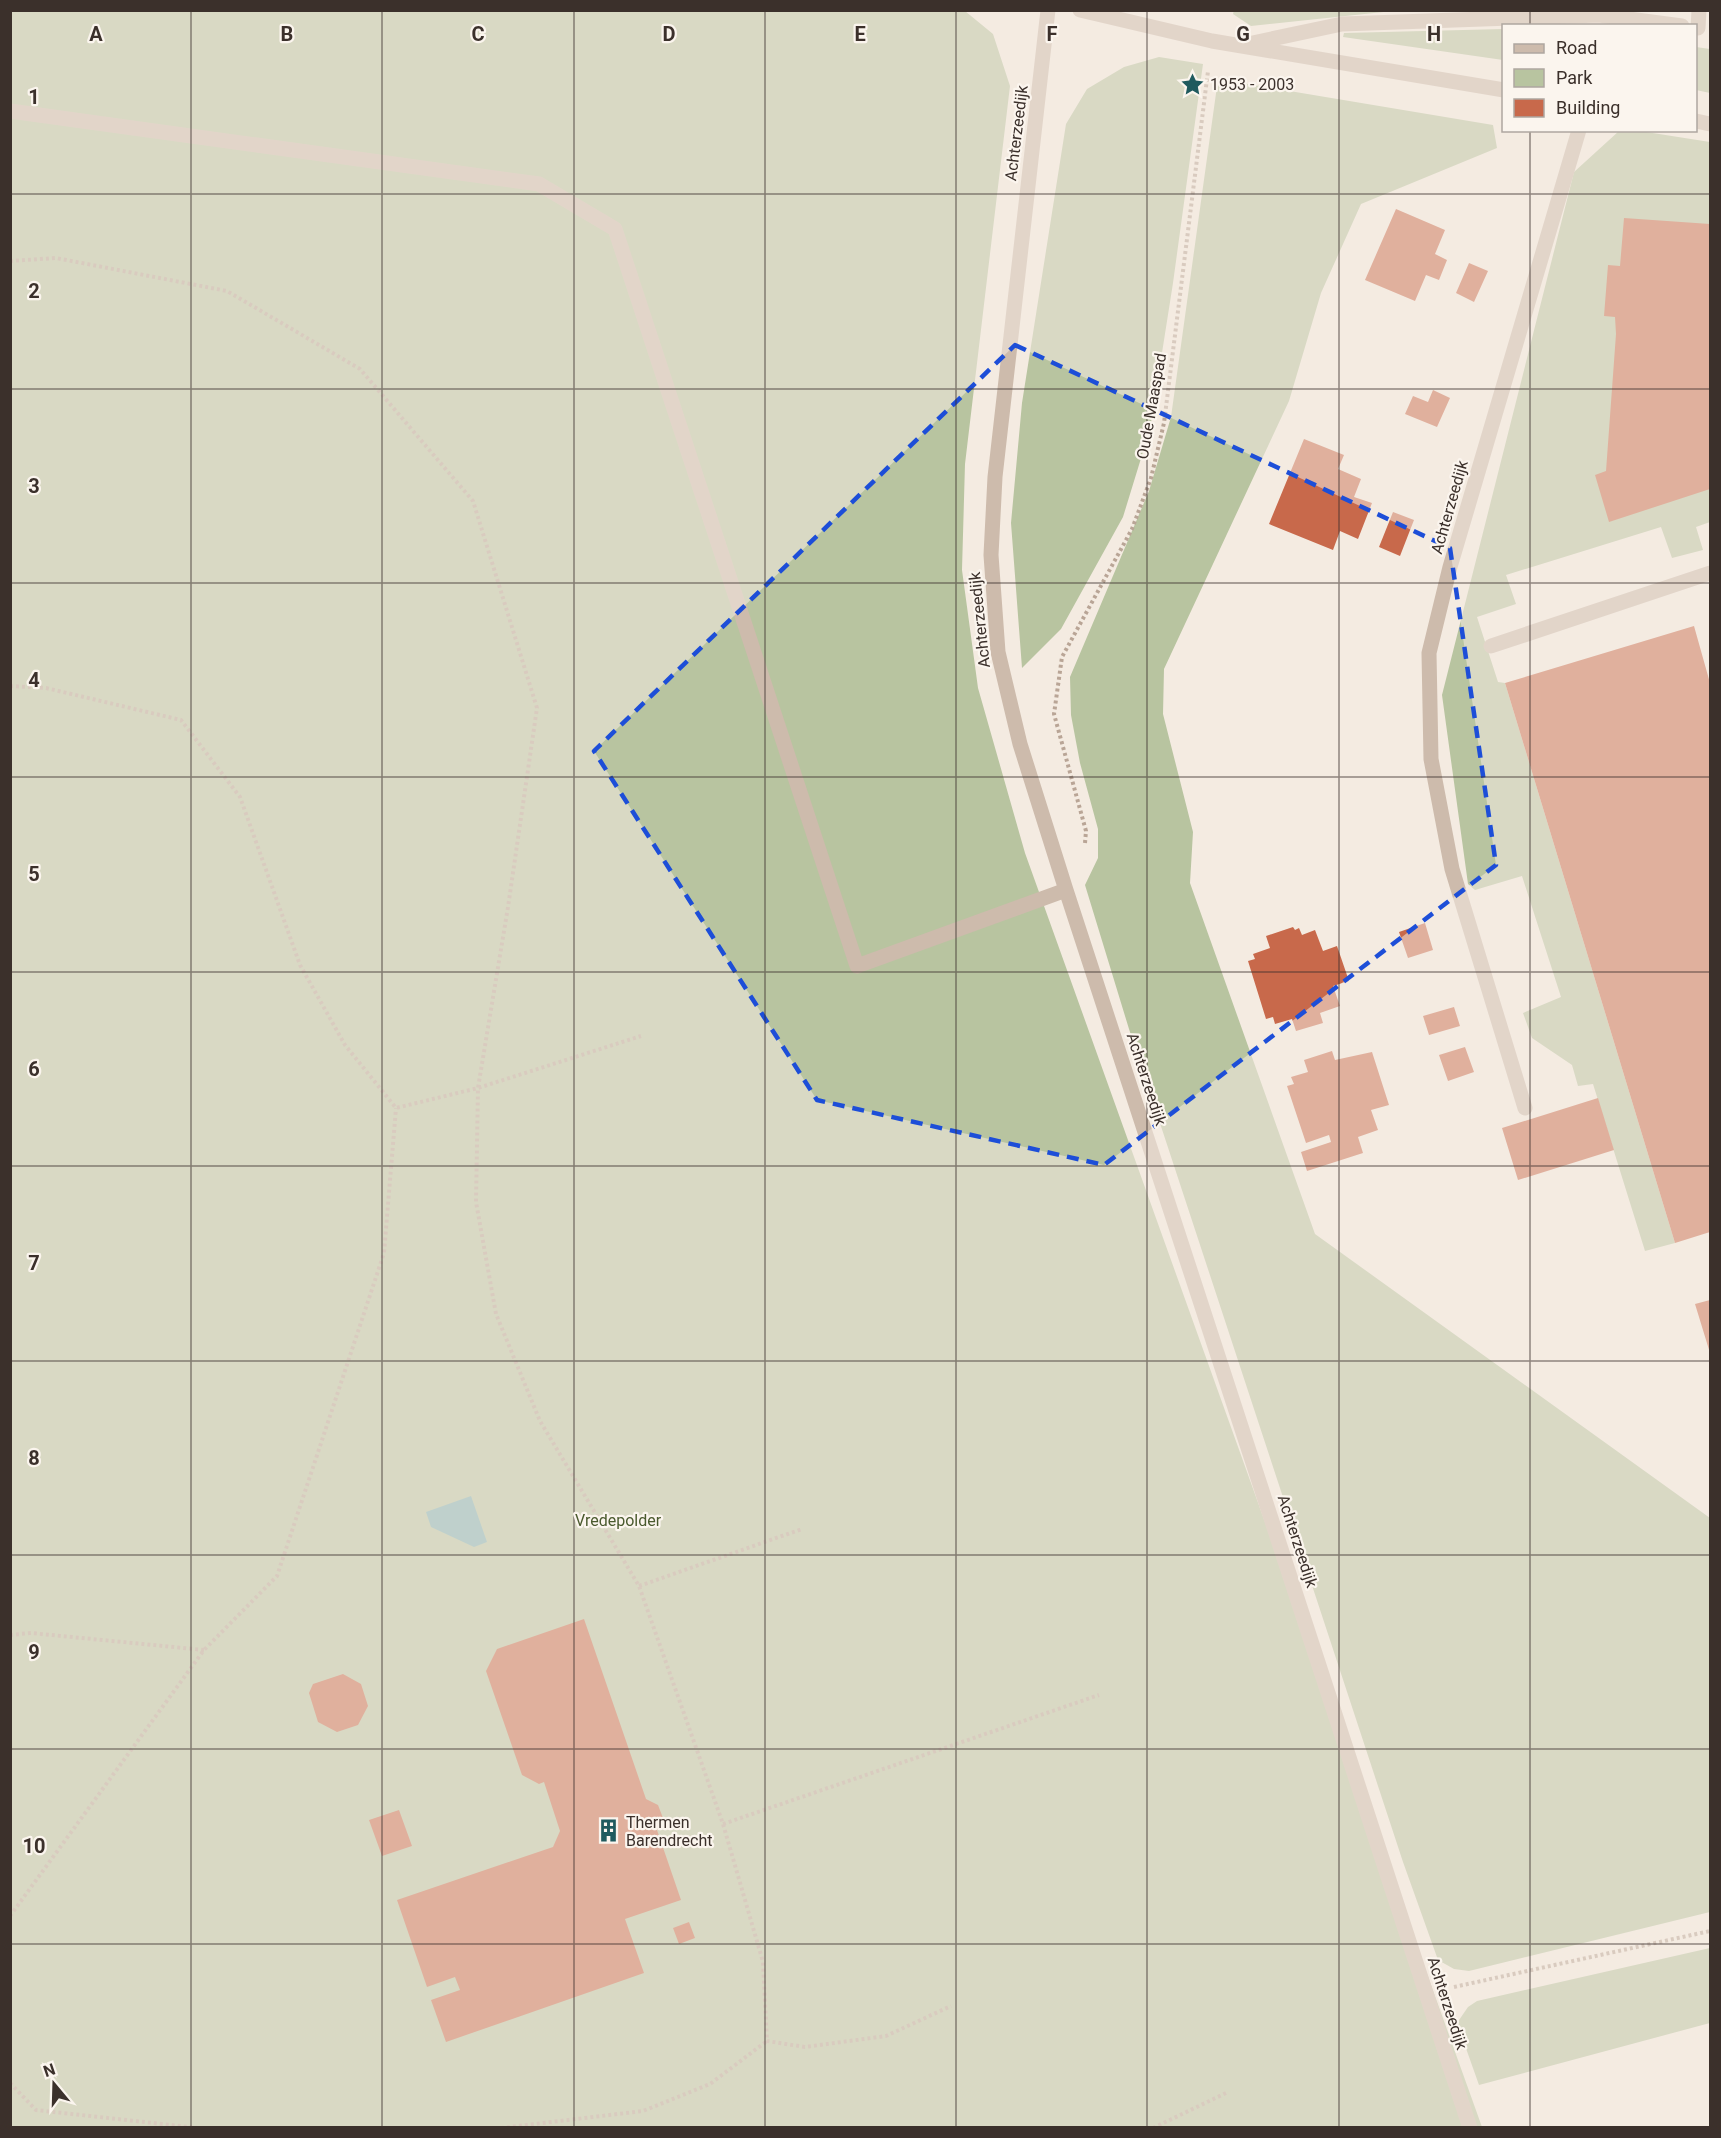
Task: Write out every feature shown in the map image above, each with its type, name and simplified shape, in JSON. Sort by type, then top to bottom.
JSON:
[{"type":"street","name":"Achterzeedijk","points":[[1048,10],[995,477],[991,555],[998,652],[1020,744],[1066,890],[1470,2127]]},
{"type":"street","points":[[1080,10],[1212,41],[1502,90]]},
{"type":"street","points":[[1699,10],[1701,28]]},
{"type":"street","points":[[1243,45],[1342,24],[1599,15],[1667,24]]},
{"type":"street","points":[[10,111],[540,184],[615,229],[856,966],[1066,890]]},
{"type":"street","name":"Achterzeedijk","points":[[1525,1108],[1452,869],[1431,759],[1429,652],[1450,567],[1577,132]]},
{"type":"street","points":[[1491,646],[1710,573]]},
{"type":"path","name":"Oude Maaspad","points":[[1066,890],[1084,858],[1086,831],[1054,714],[1062,657],[1132,529],[1159,445],[1164,423],[1212,41]]},
{"type":"path","points":[[10,261],[56,258],[227,291],[360,369],[473,501],[537,708],[508,907],[478,1088],[476,1202],[496,1314],[540,1420],[639,1586],[723,1824],[762,1962],[767,2041]]},
{"type":"path","points":[[10,686],[46,688],[181,720],[240,796],[300,965],[345,1045],[396,1108],[384,1253],[277,1576],[204,1650],[10,1916]]},
{"type":"path","points":[[396,1108],[478,1088],[641,1036]]},
{"type":"path","points":[[639,1586],[802,1529]]},
{"type":"path","points":[[10,1635],[31,1633],[204,1650]]},
{"type":"path","points":[[723,1824],[1099,1695]]},
{"type":"path","points":[[1427,1994],[1470,1982],[1710,1931]]},
{"type":"path","points":[[501,2127],[643,2111],[710,2084],[767,2041],[805,2047],[886,2036],[951,2006]]},
{"type":"path","points":[[10,2083],[36,2110],[198,2127]]},
{"type":"path","points":[[1153,2127],[1226,2093]]},
{"type":"highlighted area","points":[[1015,345],[1450,548],[1496,865],[1104,1165],[817,1100],[594,751]]},
{"type":"green space","points":[[1234,10],[1393,11],[1251,26],[1233,14]]},
{"type":"green space","name":"Vredepolder","points":[[11,11],[965,11],[993,34],[1010,86],[965,464],[962,570],[978,688],[1025,853],[1482,2127],[11,2128]]},
{"type":"green space","points":[[1502,29],[1502,60],[1343,37],[1344,33]]},
{"type":"green space","points":[[1697,47],[1710,49],[1710,93],[1697,90]]},
{"type":"green space","points":[[1159,57],[1203,64],[1150,429],[1123,517],[1061,629],[1022,668],[1011,523],[1022,403],[1066,124],[1087,89],[1124,67]]},
{"type":"green space","points":[[1218,79],[1493,125],[1497,148],[1361,204],[1321,293],[1289,401],[1164,669],[1163,714],[1193,832],[1190,883],[1315,1234],[1710,1518],[1710,1912],[1469,1971],[1454,1969],[1438,1960],[1403,1862],[1129,1029],[1085,885],[1098,858],[1098,829],[1080,763],[1071,715],[1070,677],[1149,491],[1171,417]]},
{"type":"green space","points":[[1618,132],[1646,132],[1710,142],[1710,522],[1696,527],[1703,550],[1672,558],[1661,527],[1506,575],[1516,604],[1477,617],[1498,682],[1505,683],[1675,1243],[1645,1251],[1593,1084],[1578,1086],[1572,1065],[1532,1038],[1523,1013],[1561,997],[1522,876],[1475,890],[1468,884],[1442,695],[1574,172]]},
{"type":"green space","points":[[1710,1948],[1710,2023],[1479,2085],[1457,2023],[1468,2007],[1477,2001]]},
{"type":"water","points":[[471,1496],[487,1542],[474,1547],[431,1527],[426,1512]]},
{"type":"building","points":[[1396,209],[1445,230],[1435,254],[1447,260],[1439,280],[1426,275],[1415,301],[1365,280]]},
{"type":"building","points":[[1624,218],[1710,224],[1710,489],[1609,522],[1595,475],[1606,471],[1616,334],[1615,317],[1604,316],[1608,265],[1620,266]]},
{"type":"building","points":[[1469,263],[1488,271],[1474,302],[1456,293]]},
{"type":"building","points":[[1433,390],[1450,398],[1437,427],[1405,414],[1413,396],[1428,402]]},
{"type":"building","points":[[1304,439],[1344,455],[1338,469],[1361,479],[1354,497],[1372,503],[1358,539],[1340,531],[1333,550],[1269,524]]},
{"type":"building","points":[[1393,512],[1414,520],[1400,556],[1379,547]]},
{"type":"building","points":[[1694,626],[1710,683],[1710,1232],[1675,1243],[1505,683]]},
{"type":"building","points":[[1425,923],[1433,950],[1408,958],[1399,932]]},
{"type":"building","points":[[1293,927],[1295,930],[1299,928],[1302,935],[1315,930],[1323,951],[1337,946],[1349,981],[1333,986],[1340,1006],[1320,1013],[1323,1023],[1296,1031],[1292,1019],[1275,1024],[1273,1017],[1266,1019],[1248,961],[1255,959],[1253,954],[1270,948],[1266,936]]},
{"type":"building","points":[[1454,1007],[1460,1026],[1429,1035],[1423,1016]]},
{"type":"building","points":[[1465,1047],[1474,1072],[1448,1081],[1439,1055]]},
{"type":"building","points":[[1332,1051],[1335,1060],[1372,1052],[1389,1105],[1371,1110],[1378,1130],[1358,1137],[1363,1153],[1307,1171],[1301,1152],[1331,1142],[1329,1135],[1306,1143],[1287,1086],[1294,1084],[1291,1077],[1308,1072],[1304,1060]]},
{"type":"building","points":[[1598,1098],[1614,1150],[1518,1180],[1502,1128]]},
{"type":"building","points":[[1710,1300],[1710,1353],[1695,1304]]},
{"type":"building","name":"Thermen Barendrecht","points":[[584,1619],[646,1799],[658,1805],[663,1818],[657,1830],[681,1900],[625,1919],[644,1973],[446,2042],[431,2000],[460,1990],[455,1977],[427,1987],[397,1900],[553,1847],[560,1831],[544,1782],[539,1784],[522,1775],[486,1671],[497,1649]]},
{"type":"building","points":[[343,1674],[361,1684],[368,1706],[358,1725],[337,1732],[318,1722],[309,1693],[313,1684]]},
{"type":"building","points":[[399,1810],[412,1846],[382,1856],[369,1820]]},
{"type":"building","points":[[689,1922],[695,1938],[679,1944],[673,1928]]},
{"type":"place","name":"1953 - 2003","points":[[1192,84]]},
{"type":"place","name":"Thermen Barendrecht","points":[[608,1831]]}]
